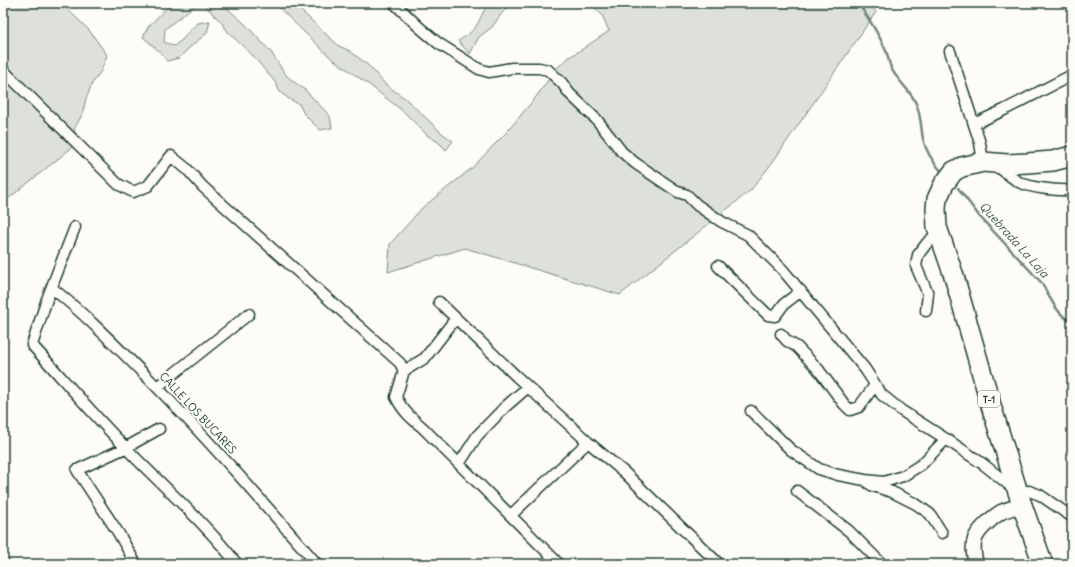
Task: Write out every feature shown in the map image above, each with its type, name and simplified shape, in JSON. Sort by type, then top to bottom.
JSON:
[{"type":"highway","name":"T-1","points":[[1043,564],[1020,498],[990,402],[954,276],[939,232],[936,218],[936,208],[937,199],[944,184],[954,171],[969,164],[987,162],[1007,164],[1053,161],[1072,156]]},
{"type":"street","points":[[394,3],[438,43],[480,69],[489,72],[512,68],[539,68],[548,70],[597,120],[622,152],[649,173],[678,192],[686,195],[697,205],[722,222],[748,235],[782,269],[865,369],[882,395],[902,411],[983,464],[1020,498]]},
{"type":"street","points":[[950,51],[987,162],[1018,182],[1034,187],[1065,191],[1072,190]]},
{"type":"street","points":[[3,70],[87,155],[118,184],[133,192],[148,186],[171,156],[187,169],[203,187],[400,363],[404,371]]},
{"type":"street","points":[[974,124],[1072,74]]},
{"type":"street","points":[[74,227],[32,345],[125,448],[224,546],[237,564]]},
{"type":"street","points":[[926,311],[928,294],[916,266],[918,255],[927,243],[939,232]]},
{"type":"street","points":[[718,266],[768,315],[775,316],[784,304],[800,291]]},
{"type":"street","name":"CALLE LOS BUCARES","points":[[52,288],[75,306],[100,329],[204,436],[317,564]]},
{"type":"street","points":[[439,302],[528,387],[588,442],[625,473],[719,564]]},
{"type":"street","points":[[157,388],[249,314]]},
{"type":"street","points":[[456,318],[425,358],[404,371],[396,397],[399,404],[408,415],[559,564]]},
{"type":"street","points":[[781,334],[787,341],[797,347],[818,369],[850,410],[859,407],[875,385]]},
{"type":"street","points":[[459,464],[477,436],[505,407],[528,387]]},
{"type":"street","points":[[751,411],[791,450],[819,469],[838,475],[865,480],[884,482],[903,476],[922,464],[946,439]]},
{"type":"street","points":[[136,564],[119,534],[77,470],[125,448],[159,429]]},
{"type":"street","points":[[511,515],[588,442]]},
{"type":"street","points":[[865,480],[873,486],[892,492],[916,504],[930,514],[942,533]]},
{"type":"street","points":[[797,491],[849,531],[882,564]]},
{"type":"street","points":[[976,564],[973,551],[975,538],[982,528],[1001,512],[1010,508],[1029,491],[1040,495],[1072,517]]},
{"type":"shaded area","points":[[3,3],[61,3],[89,30],[107,55],[101,71],[92,84],[82,115],[74,129],[79,142],[3,203]]},
{"type":"shaded area","points":[[171,3],[224,3],[227,8],[245,24],[271,52],[285,74],[304,89],[330,116],[332,128],[320,130],[304,114],[299,104],[280,92],[275,82],[253,56],[228,32],[221,22],[205,6],[194,6],[165,29],[164,42],[174,46],[198,23],[210,21],[207,33],[179,58],[167,61],[160,52],[143,37],[148,27]]},
{"type":"shaded area","points":[[274,3],[293,3],[339,46],[350,51],[369,66],[385,84],[406,99],[443,134],[453,141],[446,150],[438,142],[428,136],[404,112],[331,58]]},
{"type":"shaded area","points":[[489,3],[512,3],[502,13],[492,27],[479,37],[470,54],[458,41],[474,29]]},
{"type":"shaded area","points":[[590,3],[869,3],[876,12],[772,163],[751,190],[620,295],[465,248],[388,272],[390,244],[422,208],[472,168],[505,134],[536,97],[556,69],[568,58],[609,31],[602,15]]},
{"type":"waterway","name":"Quebrada La Laja","points":[[858,3],[880,39],[886,51],[891,68],[915,101],[924,143],[930,156],[941,171]]},
{"type":"waterway","name":"Quebrada La Laja","points":[[958,188],[980,217],[1040,281],[1053,304],[1061,314],[1072,322]]}]
